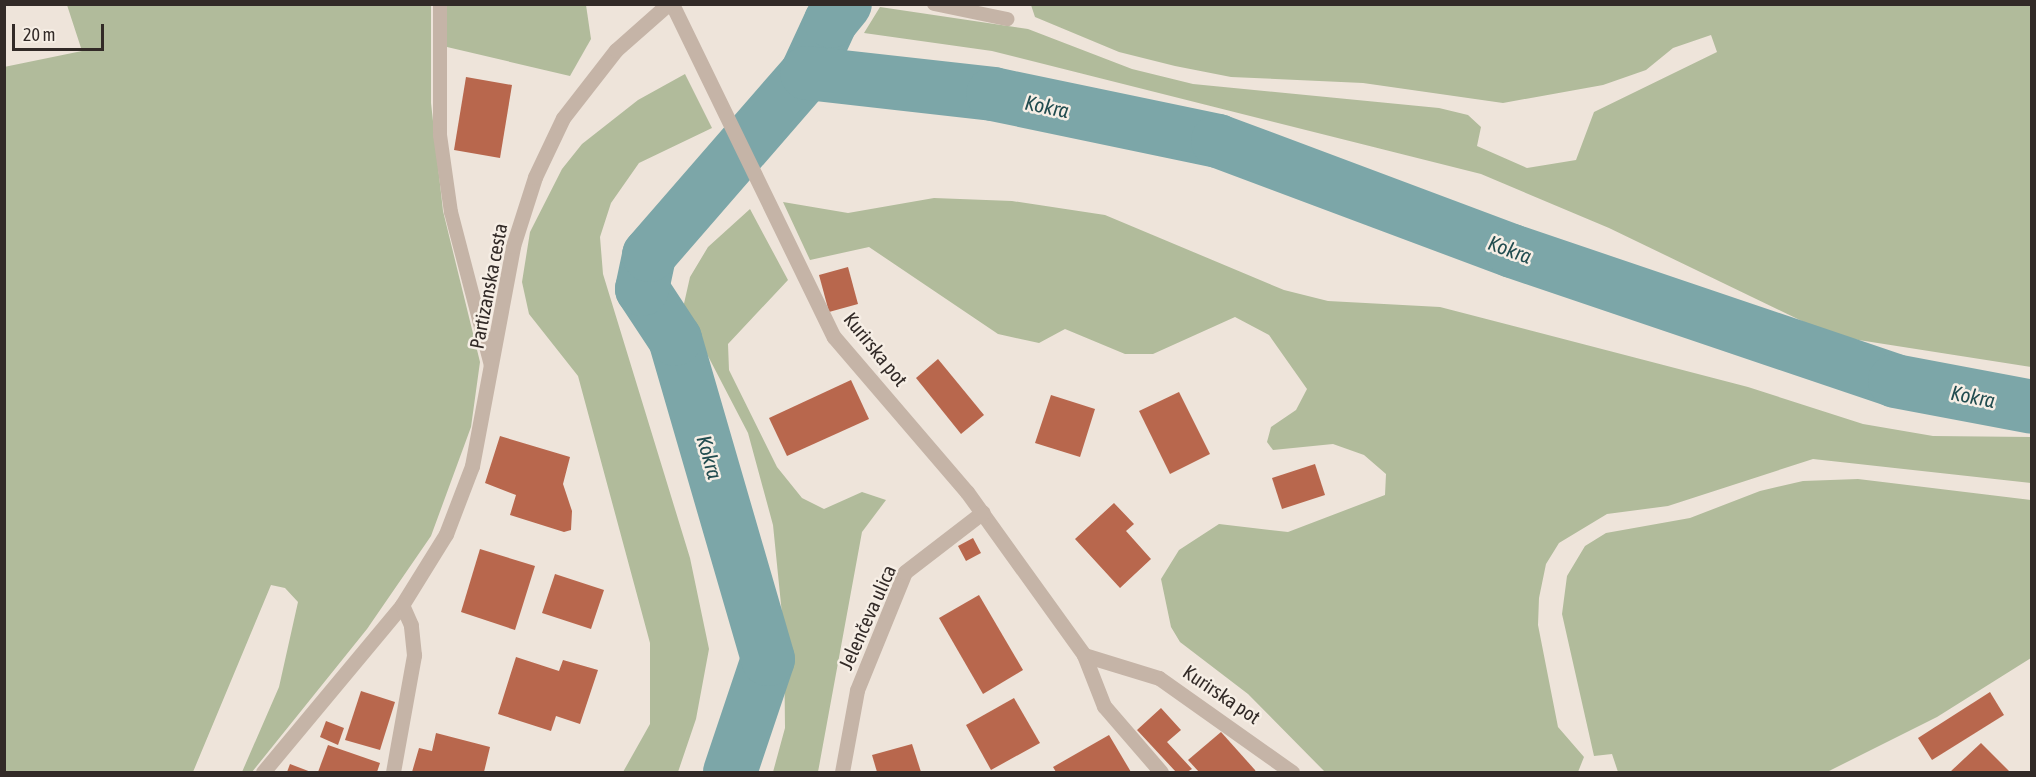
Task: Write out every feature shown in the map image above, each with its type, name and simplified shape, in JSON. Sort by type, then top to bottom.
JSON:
[{"type":"street","name":"Partizanska cesta","points":[[263,772],[402,605],[446,534],[472,466],[494,374],[513,246],[535,177],[563,118],[616,50],[670,4]]},
{"type":"street","name":"Kurirska pot","points":[[670,4],[778,230],[834,337],[983,512],[1084,655],[1104,706],[1161,772]]},
{"type":"street","name":"Jelenčeva ulica","points":[[842,772],[857,690],[905,572],[983,512]]},
{"type":"street","points":[[393,772],[414,655],[402,605]]},
{"type":"street","name":"Kurirska pot","points":[[1084,655],[1159,678],[1292,772]]},
{"type":"lane","points":[[440,4],[440,135],[451,212],[494,374]]},
{"type":"lane","points":[[934,4],[1008,19]]},
{"type":"green space","points":[[67,5],[431,5],[431,103],[443,211],[480,362],[471,427],[431,536],[367,629],[252,772],[242,772],[279,687],[298,602],[285,588],[271,585],[193,772],[5,772],[4,67],[82,51]]},
{"type":"green space","points":[[447,5],[586,5],[591,39],[570,76],[447,47]]},
{"type":"green space","points":[[1031,5],[2031,5],[2031,367],[1833,336],[1609,228],[1481,174],[992,51],[864,33],[880,7],[1028,29],[1132,69],[1193,84],[1439,108],[1468,115],[1481,127],[1477,146],[1527,168],[1576,160],[1594,112],[1717,52],[1711,35],[1673,48],[1646,70],[1603,85],[1503,103],[1363,83],[1231,77],[1175,66],[1119,52],[1035,17]]},
{"type":"green space","points":[[685,74],[712,128],[639,163],[611,203],[600,237],[603,274],[690,558],[709,649],[696,719],[678,772],[623,772],[650,724],[650,643],[578,376],[529,314],[522,282],[530,232],[562,169],[582,144],[638,100]]},
{"type":"green space","points":[[934,198],[1012,201],[1105,215],[1284,290],[1328,301],[1440,307],[1748,387],[1863,424],[1933,436],[2031,437],[2031,483],[1813,459],[1668,506],[1607,514],[1559,543],[1546,564],[1539,598],[1538,625],[1558,727],[1584,757],[1578,772],[1325,772],[1248,694],[1180,642],[1171,627],[1161,579],[1179,550],[1219,524],[1288,532],[1385,495],[1386,474],[1364,455],[1333,444],[1273,450],[1267,442],[1271,427],[1296,410],[1307,389],[1269,335],[1235,317],[1153,354],[1125,354],[1065,329],[1039,343],[998,334],[869,247],[810,260],[783,202],[848,213]]},
{"type":"green space","points":[[750,209],[788,280],[728,344],[729,370],[777,467],[802,498],[824,509],[862,492],[886,500],[862,532],[818,772],[773,772],[785,728],[784,634],[773,525],[748,433],[683,308],[690,277],[708,247]]},
{"type":"green space","points":[[1858,479],[2031,500],[2031,658],[1937,717],[1827,772],[1618,772],[1612,754],[1594,756],[1562,614],[1567,576],[1585,546],[1606,533],[1690,518],[1760,491],[1803,481]]},
{"type":"building","points":[[466,77],[512,85],[500,158],[454,150]]},
{"type":"building","points":[[848,267],[858,304],[829,312],[819,275]]},
{"type":"building","points":[[938,359],[984,415],[961,434],[916,378]]},
{"type":"building","points":[[851,380],[869,419],[787,456],[769,418]]},
{"type":"building","points":[[1179,392],[1210,454],[1170,474],[1139,411]]},
{"type":"building","points":[[1051,395],[1095,409],[1080,457],[1035,443]]},
{"type":"building","points":[[500,436],[570,457],[563,484],[572,511],[571,530],[564,532],[510,515],[516,495],[485,483]]},
{"type":"building","points":[[1315,464],[1325,495],[1282,509],[1272,478]]},
{"type":"building","points":[[1114,503],[1134,524],[1126,531],[1151,559],[1120,588],[1075,539]]},
{"type":"building","points":[[973,538],[981,553],[966,561],[958,546]]},
{"type":"building","points":[[480,549],[535,566],[515,630],[461,612]]},
{"type":"building","points":[[555,574],[604,590],[591,629],[542,613]]},
{"type":"building","points":[[979,595],[1023,670],[983,694],[939,618]]},
{"type":"building","points":[[516,657],[559,671],[563,660],[598,670],[580,724],[556,716],[551,731],[498,714]]},
{"type":"building","points":[[361,691],[395,702],[380,750],[345,740]]},
{"type":"building","points":[[1990,692],[2004,715],[1932,760],[1918,738]]},
{"type":"building","points":[[1014,698],[1040,743],[991,770],[966,725]]},
{"type":"building","points":[[1161,708],[1181,730],[1167,742],[1192,769],[1187,772],[1176,772],[1137,730]]},
{"type":"building","points":[[326,721],[344,728],[338,745],[320,737]]},
{"type":"building","points":[[1221,732],[1256,772],[1199,772],[1188,760]]},
{"type":"building","points":[[436,733],[490,747],[484,772],[412,772],[419,748],[432,751]]},
{"type":"building","points":[[1109,735],[1131,772],[1056,772],[1053,767]]},
{"type":"building","points":[[1981,743],[2010,772],[1950,772]]},
{"type":"building","points":[[912,744],[921,772],[877,772],[872,755]]},
{"type":"building","points":[[328,745],[380,763],[377,772],[318,772]]},
{"type":"building","points":[[290,764],[311,772],[287,772]]},
{"type":"waterway","points":[[807,73],[831,21],[845,4]]},
{"type":"waterway","name":"Kokra","points":[[730,772],[768,659],[675,339],[642,289],[649,255],[807,73],[993,94],[1218,141],[1512,251],[1895,381],[2032,407]]}]
